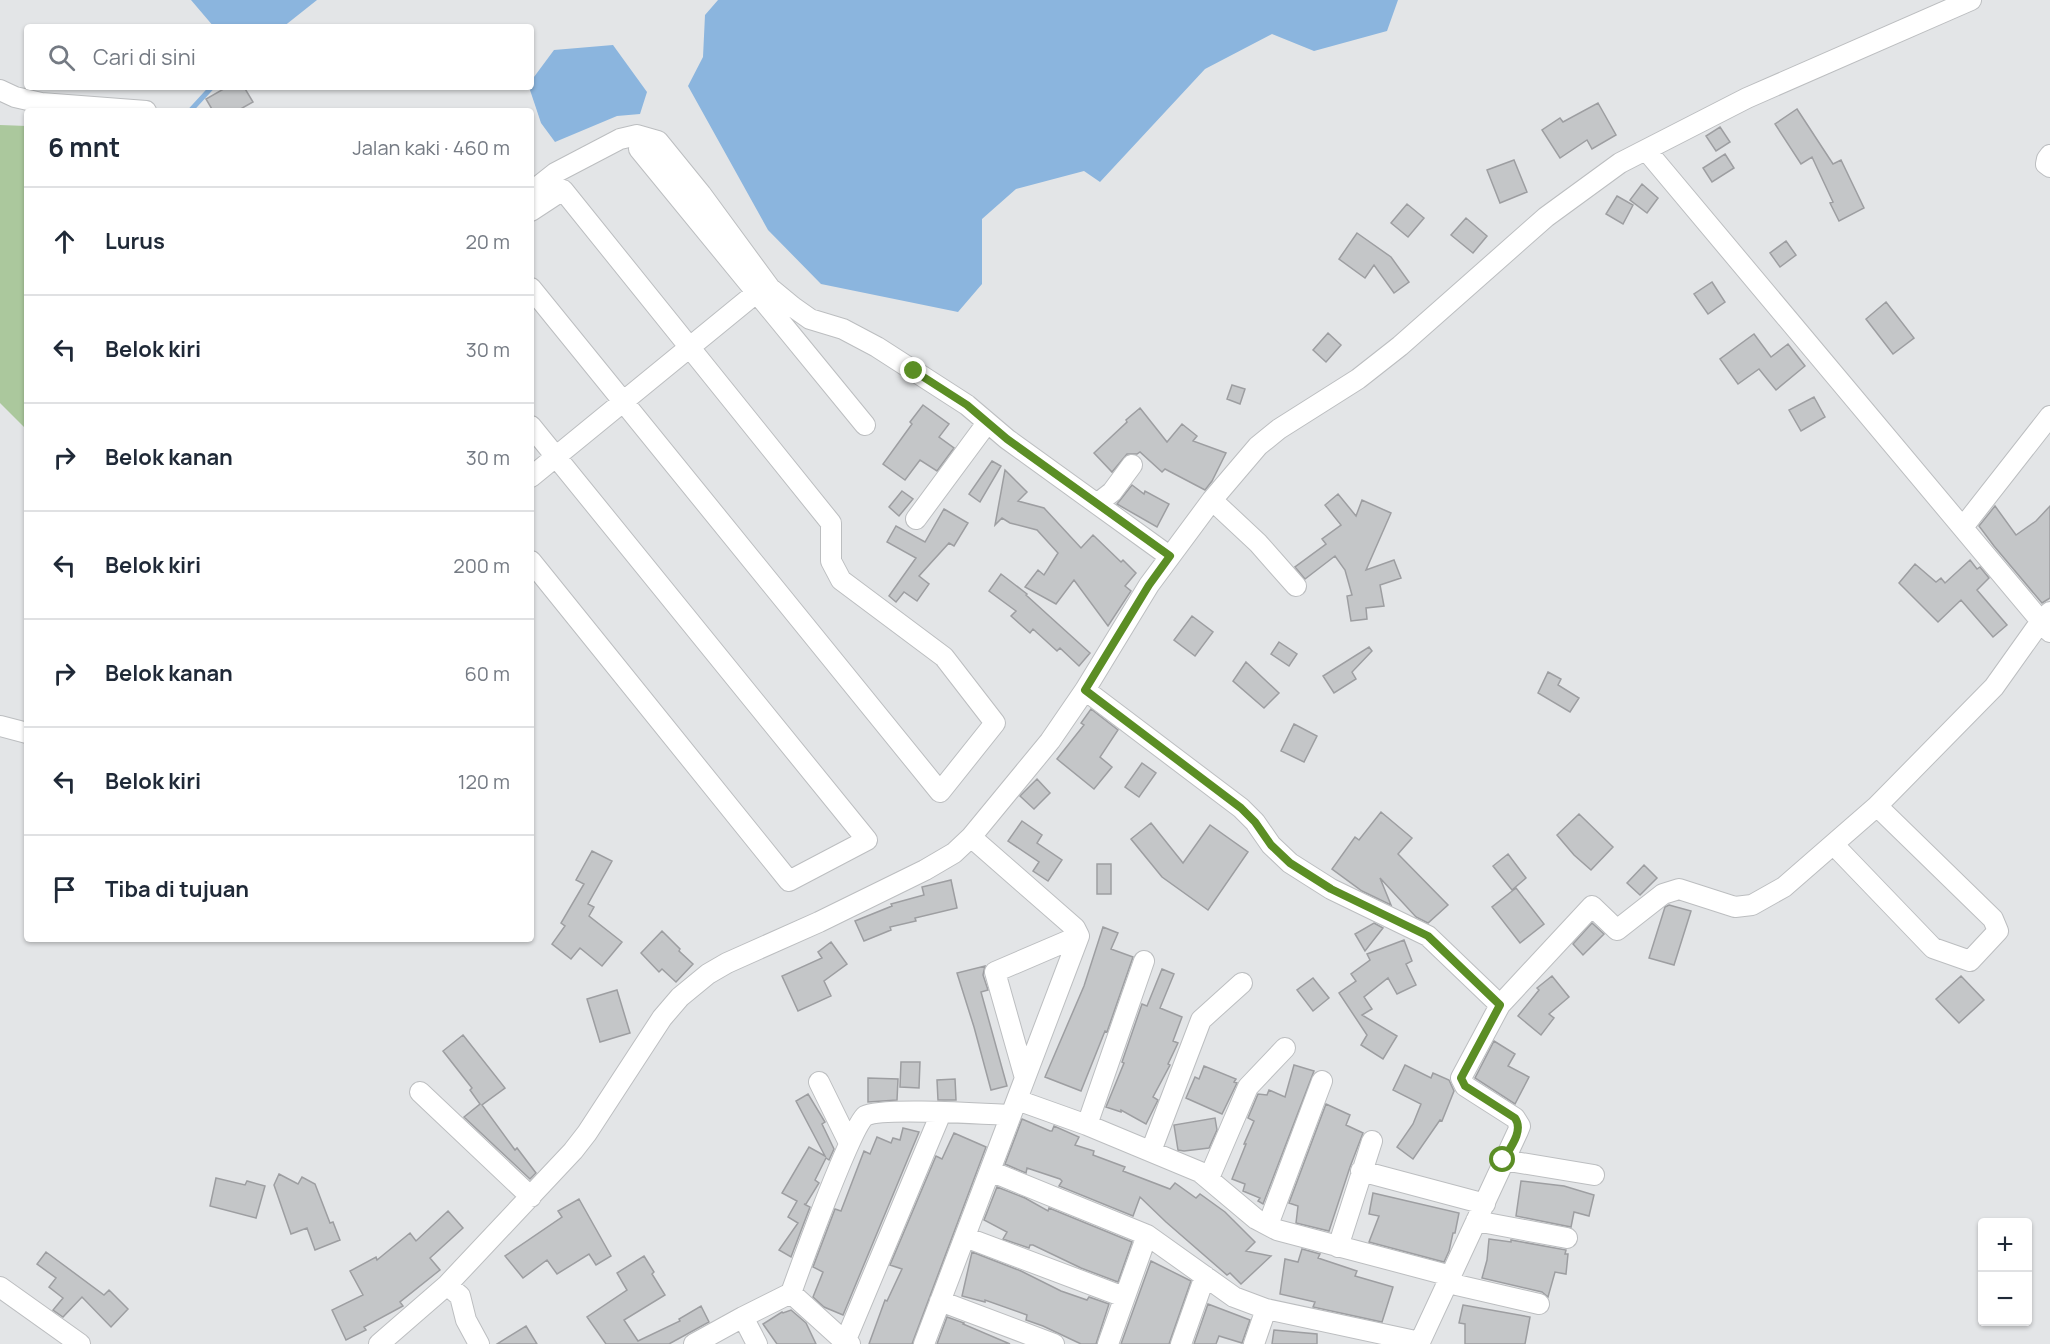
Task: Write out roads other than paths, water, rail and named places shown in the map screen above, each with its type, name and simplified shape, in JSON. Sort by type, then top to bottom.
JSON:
[{"type":"street","points":[[379,1344],[447,1285],[531,1197],[587,1133],[662,1018],[680,997],[708,974],[727,963],[819,922],[925,870],[954,853],[970,837],[1050,741],[1085,690],[1149,585],[1212,500],[1258,446],[1279,429],[1358,379],[1400,346],[1546,218],[1620,163],[1748,98],[1971,0]]},
{"type":"street","points":[[0,90],[15,97],[41,103],[107,108]]},
{"type":"street","points":[[534,190],[555,172],[620,139],[637,135],[658,141],[701,194],[770,288],[810,319],[843,329],[877,347],[967,405],[1032,458],[1170,556]]},
{"type":"street","points":[[639,149],[865,425]]},
{"type":"street","points":[[990,1171],[1148,1235],[1234,1297],[1266,1309],[1420,1343],[1518,1131],[1518,1122],[1515,1118],[1465,1086],[1461,1078],[1500,1005],[1592,906],[1617,930],[1663,894],[1679,889],[1736,907],[1752,905],[1784,887],[1877,806],[1994,687],[2047,622],[1963,527],[1646,150]]},
{"type":"street","points":[[2050,155],[2046,164],[2050,167]]},
{"type":"street","points":[[534,209],[563,190],[831,523],[831,561],[841,580],[944,657],[995,723],[940,792],[534,292]]},
{"type":"street","points":[[534,475],[756,293]]},
{"type":"street","points":[[1963,527],[2050,416]]},
{"type":"street","points":[[916,519],[987,423]]},
{"type":"street","points":[[534,430],[867,840],[789,881],[534,565]]},
{"type":"street","points":[[1098,503],[1112,492],[1132,465]]},
{"type":"street","points":[[1212,500],[1258,543],[1296,586]]},
{"type":"street","points":[[1085,690],[1241,808],[1255,822],[1271,845],[1290,863],[1331,889],[1428,936],[1500,1005]]},
{"type":"street","points":[[0,726],[24,732]]},
{"type":"street","points":[[1834,845],[1933,948],[1970,961],[1998,931],[1993,919],[1877,806]]},
{"type":"street","points":[[924,1344],[1079,936],[1075,928],[970,837]]},
{"type":"street","points":[[1025,1078],[995,972],[1079,936]]},
{"type":"street","points":[[1087,1125],[1144,961]]},
{"type":"street","points":[[1151,1151],[1201,1020],[1242,983]]},
{"type":"street","points":[[1209,1178],[1248,1087],[1285,1048]]},
{"type":"street","points":[[1268,1225],[1322,1081]]},
{"type":"street","points":[[819,1082],[849,1143]]},
{"type":"street","points":[[420,1092],[531,1197]]},
{"type":"street","points":[[694,1344],[791,1293],[849,1143],[861,1119],[871,1114],[941,1113],[1014,1107],[1087,1125],[1200,1172],[1256,1220],[1277,1230],[1539,1304]]},
{"type":"street","points":[[791,1293],[848,1343],[941,1113]]},
{"type":"street","points":[[1338,1247],[1371,1141]]},
{"type":"street","points":[[1503,1160],[1594,1175]]},
{"type":"street","points":[[1361,1171],[1480,1213],[1567,1238]]},
{"type":"street","points":[[1108,1344],[1148,1235]]},
{"type":"street","points":[[965,1237],[1124,1297]]},
{"type":"street","points":[[1180,1344],[1205,1276]]},
{"type":"street","points":[[447,1285],[460,1296],[466,1320],[479,1344]]},
{"type":"street","points":[[0,1287],[80,1344]]},
{"type":"street","points":[[940,1301],[1054,1344]]},
{"type":"street","points":[[1254,1344],[1266,1309]]},
{"type":"street","points":[[742,1317],[757,1344]]},
{"type":"water","points":[[191,0],[317,0],[287,24],[211,24]]},
{"type":"water","points":[[718,0],[1398,0],[1387,31],[1314,51],[1272,34],[1205,69],[1100,182],[1084,171],[1016,189],[982,219],[982,284],[958,312],[821,284],[768,230],[688,86],[703,57],[705,15]]},
{"type":"water","points":[[613,45],[647,92],[640,114],[617,116],[555,142],[541,123],[530,90],[534,90],[534,77],[554,50]]},
{"type":"waterway","points":[[193,108],[209,90]]}]
